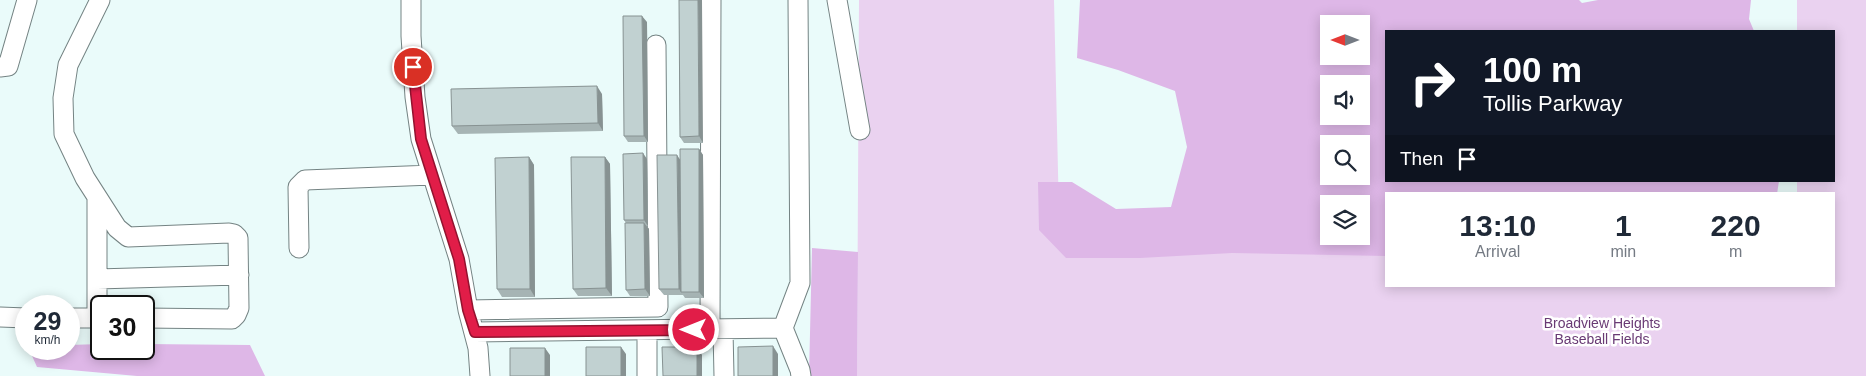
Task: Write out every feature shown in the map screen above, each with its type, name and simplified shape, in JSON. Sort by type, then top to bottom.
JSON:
[{"type":"street","points":[[0,66],[8,66],[27,0]]},
{"type":"street","points":[[100,0],[68,65],[63,98],[64,134],[85,178],[117,228],[128,237],[229,233],[234,234],[238,238],[239,308],[232,319],[155,318]]},
{"type":"street","points":[[411,0],[415,97],[421,139],[459,259],[468,310],[475,332],[480,376]]},
{"type":"street","points":[[711,0],[717,330],[724,376]]},
{"type":"street","points":[[798,0],[800,283],[783,328],[801,376]]},
{"type":"street","points":[[837,0],[860,130]]},
{"type":"street","points":[[468,310],[658,307],[656,45]]},
{"type":"street","points":[[299,248],[298,187],[305,180],[432,175]]},
{"type":"street","points":[[97,197],[98,295]]},
{"type":"street","points":[[97,279],[239,276]]},
{"type":"street","points":[[0,317],[15,318]]},
{"type":"street","points":[[475,332],[783,328]]},
{"type":"street","points":[[647,330],[647,376]]},
{"type":"green space","name":"Broadview Heights Baseball Fields","points":[[859,0],[1054,0],[1059,214],[1320,235],[1320,245],[1370,245],[1370,232],[1385,225],[1385,287],[1835,287],[1835,192],[1797,192],[1797,182],[1835,182],[1835,30],[1797,30],[1797,0],[1866,0],[1866,376],[857,376]]},
{"type":"shaded area","points":[[1080,0],[1579,0],[1582,3],[1598,0],[1751,0],[1749,19],[1754,30],[1385,30],[1385,182],[1779,182],[1777,192],[1385,192],[1385,256],[1232,253],[1140,258],[1066,258],[1039,230],[1038,182],[1072,182],[1116,209],[1171,207],[1187,147],[1175,91],[1118,70],[1077,58]]},
{"type":"shaded area","points":[[812,248],[858,252],[857,376],[809,376]]},
{"type":"shaded area","points":[[90,344],[90,360],[155,360],[155,344],[250,345],[265,376],[137,376],[37,367],[34,360],[80,360],[80,345]]},
{"type":"building","points":[[679,0],[698,0],[699,136],[680,137]]},
{"type":"building","points":[[623,16],[642,16],[644,136],[624,136]]},
{"type":"building","points":[[597,86],[598,123],[452,126],[451,89]]},
{"type":"building","points":[[680,149],[699,149],[699,292],[681,292]]},
{"type":"building","points":[[643,153],[644,220],[624,220],[623,154]]},
{"type":"building","points":[[657,155],[677,155],[679,289],[659,289]]},
{"type":"building","points":[[529,157],[530,289],[497,289],[495,158]]},
{"type":"building","points":[[571,157],[605,157],[606,288],[573,289]]},
{"type":"building","points":[[625,223],[644,223],[645,289],[626,290]]},
{"type":"building","points":[[773,346],[773,376],[738,376],[738,347]]},
{"type":"building","points":[[586,347],[621,347],[621,376],[586,376]]},
{"type":"building","points":[[662,347],[697,347],[697,376],[663,376]]},
{"type":"building","points":[[510,348],[545,348],[545,376],[510,376]]},
{"type":"route","points":[[413,67],[421,139],[459,259],[468,310],[475,332],[694,330]]}]
